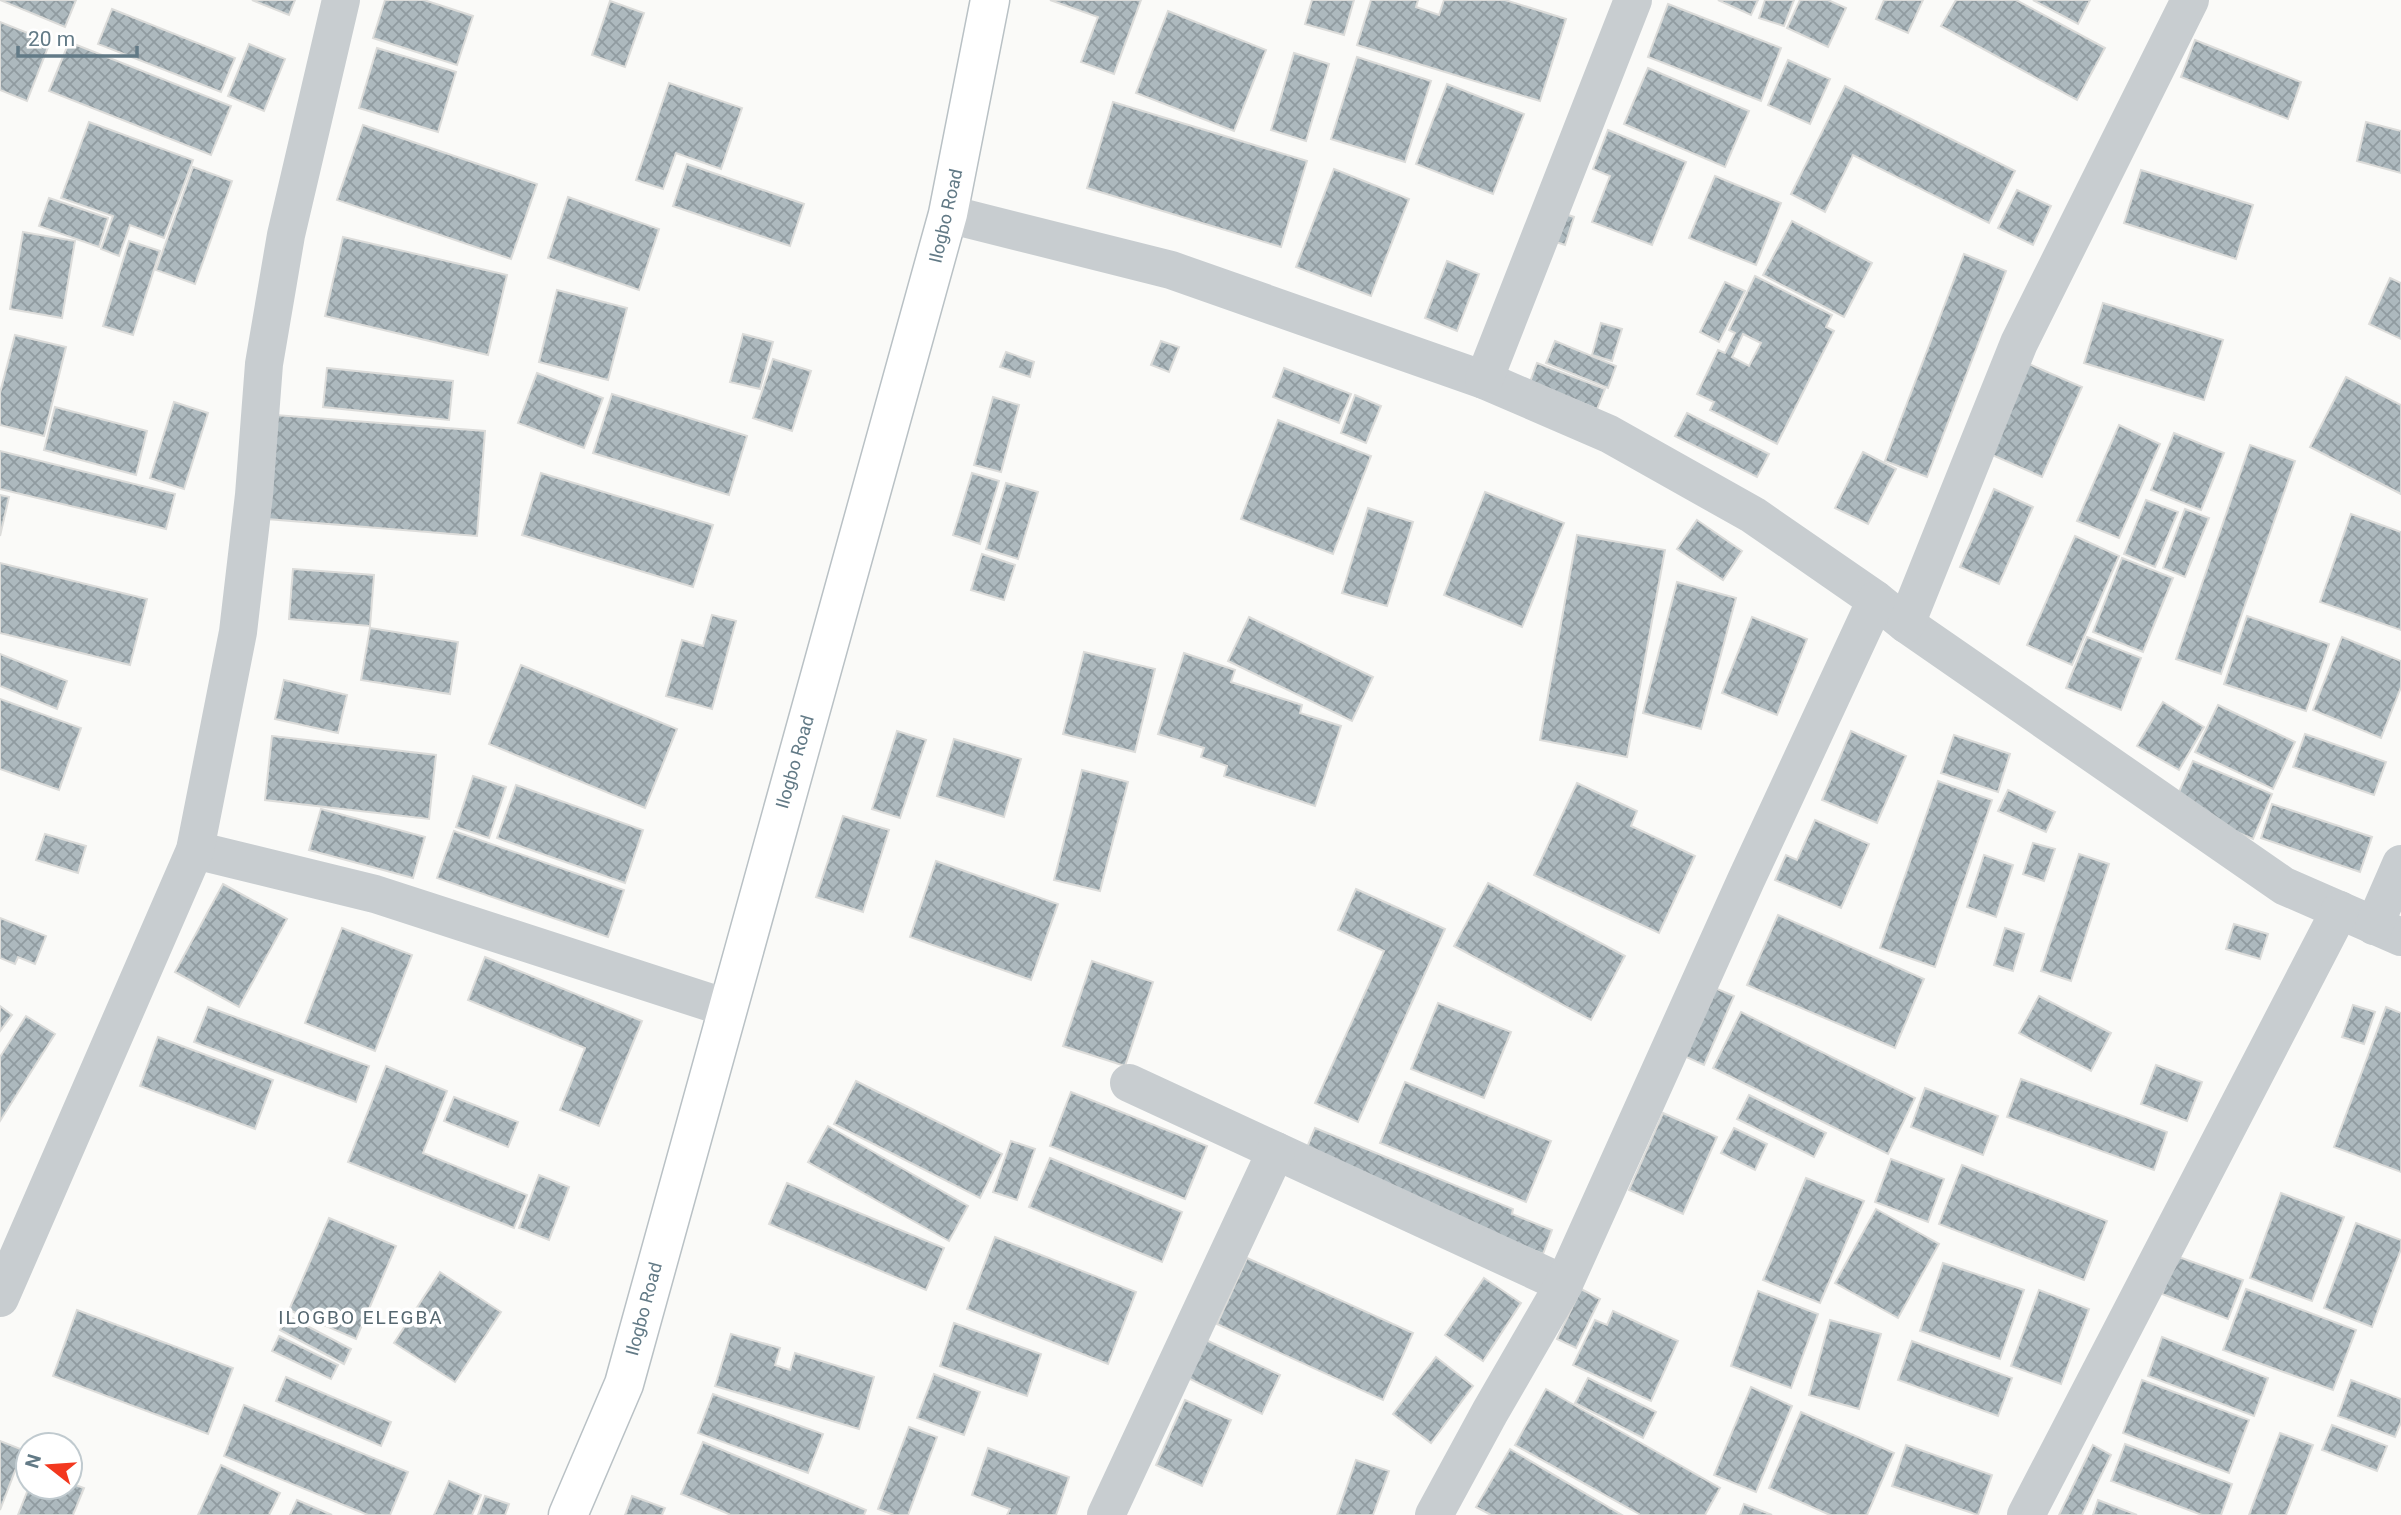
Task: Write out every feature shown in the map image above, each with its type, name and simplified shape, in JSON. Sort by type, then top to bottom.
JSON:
[{"type":"main road","name":"Ilogbo Road","points":[[568,1515],[624,1384],[948,214],[990,0]]},
{"type":"street","points":[[0,1298],[195,850],[238,632],[254,495],[264,364],[279,274],[341,0]]},
{"type":"street","points":[[1484,380],[1633,0]]},
{"type":"street","points":[[1906,624],[2020,343],[2190,0]]},
{"type":"street","points":[[948,214],[1171,270],[1484,380],[1609,434],[1741,508],[2284,886],[2372,924]]},
{"type":"street","points":[[1434,1515],[1564,1283],[1876,600]]},
{"type":"street","points":[[195,850],[375,894],[727,1008]]},
{"type":"street","points":[[2026,1515],[2372,924],[2401,864]]},
{"type":"street","points":[[1129,1083],[1564,1283]]},
{"type":"street","points":[[1107,1515],[1276,1151]]},
{"type":"building","points":[[0,0],[76,0],[65,27]]},
{"type":"building","points":[[252,0],[295,0],[289,15]]},
{"type":"building","points":[[385,0],[424,0],[473,16],[457,65],[373,38]]},
{"type":"building","points":[[1050,0],[1141,0],[1114,74],[1081,62],[1098,17]]},
{"type":"building","points":[[1312,0],[1354,0],[1344,35],[1305,24]]},
{"type":"building","points":[[1371,0],[1418,0],[1416,7],[1439,15],[1444,0],[1505,0],[1566,19],[1540,101],[1357,45]]},
{"type":"building","points":[[1718,0],[1758,0],[1751,15]]},
{"type":"building","points":[[1765,0],[1794,0],[1784,26],[1759,18]]},
{"type":"building","points":[[1800,0],[1828,0],[1846,8],[1828,47],[1787,28]]},
{"type":"building","points":[[1884,0],[1923,0],[1908,33],[1876,19]]},
{"type":"building","points":[[1956,0],[2016,0],[2105,48],[2077,100],[1941,26]]},
{"type":"building","points":[[2033,0],[2090,0],[2078,24]]},
{"type":"building","points":[[610,1],[644,13],[625,67],[592,55]]},
{"type":"building","points":[[1668,4],[1781,48],[1761,101],[1648,57]]},
{"type":"building","points":[[112,9],[235,58],[221,92],[98,44]]},
{"type":"building","points":[[1168,11],[1266,50],[1234,131],[1136,93]]},
{"type":"building","points":[[0,22],[50,42],[27,101],[0,90]]},
{"type":"building","points":[[2195,40],[2301,82],[2288,119],[2181,77]]},
{"type":"building","points":[[69,42],[231,106],[211,155],[49,91]]},
{"type":"building","points":[[249,44],[285,59],[264,111],[228,96]]},
{"type":"building","points":[[377,48],[456,72],[438,132],[359,108]]},
{"type":"building","points":[[1294,53],[1329,64],[1306,141],[1271,130]]},
{"type":"building","points":[[1357,57],[1431,81],[1405,162],[1331,139]]},
{"type":"building","points":[[1788,60],[1830,79],[1810,124],[1768,105]]},
{"type":"building","points":[[1648,68],[1749,111],[1725,167],[1624,124]]},
{"type":"building","points":[[669,83],[742,108],[721,169],[676,153],[663,189],[636,180]]},
{"type":"building","points":[[1447,84],[1524,114],[1493,194],[1416,164]]},
{"type":"building","points":[[1845,86],[2015,171],[1989,223],[1853,155],[1825,212],[1791,194]]},
{"type":"building","points":[[1113,102],[1307,161],[1281,247],[1087,188]]},
{"type":"building","points":[[89,122],[193,160],[164,238],[130,225],[119,256],[101,249],[113,216],[61,198]]},
{"type":"building","points":[[2366,122],[2401,131],[2401,173],[2357,161]]},
{"type":"building","points":[[363,125],[537,184],[511,259],[337,200]]},
{"type":"building","points":[[1608,130],[1686,162],[1652,245],[1592,222],[1610,176],[1593,169]]},
{"type":"building","points":[[687,164],[804,204],[790,246],[673,206]]},
{"type":"building","points":[[193,167],[232,181],[195,284],[156,270]]},
{"type":"building","points":[[1334,169],[1409,199],[1371,296],[1296,267]]},
{"type":"building","points":[[2141,170],[2253,205],[2236,259],[2124,223]]},
{"type":"building","points":[[1715,176],[1781,203],[1756,265],[1689,238]]},
{"type":"building","points":[[2017,190],[2051,206],[2033,245],[1998,228]]},
{"type":"building","points":[[568,197],[659,229],[639,290],[548,258]]},
{"type":"building","points":[[49,198],[108,218],[99,247],[39,226]]},
{"type":"building","points":[[1556,211],[1574,217],[1565,245],[1547,239]]},
{"type":"building","points":[[1792,221],[1872,263],[1844,317],[1763,275]]},
{"type":"building","points":[[23,232],[75,241],[62,318],[10,309]]},
{"type":"building","points":[[343,237],[507,275],[488,355],[325,316]]},
{"type":"building","points":[[129,241],[160,251],[133,335],[103,326]]},
{"type":"building","points":[[1964,254],[2006,271],[1927,477],[1885,461]]},
{"type":"building","points":[[1447,261],[1479,274],[1457,331],[1425,318]]},
{"type":"building","points":[[1755,276],[1832,315],[1826,327],[1834,331],[1777,444],[1710,410],[1714,402],[1697,394],[1718,350],[1725,353],[1735,333],[1729,330]],"holes":[[[1743,334],[1761,343],[1749,366],[1732,357]]]},
{"type":"building","points":[[2390,278],[2401,283],[2401,339],[2369,324]]},
{"type":"building","points":[[1725,282],[1745,291],[1719,342],[1700,332]]},
{"type":"building","points":[[557,290],[627,308],[608,380],[539,362]]},
{"type":"building","points":[[2103,303],[2223,340],[2204,400],[2084,363]]},
{"type":"building","points":[[1601,323],[1622,329],[1612,361],[1592,355]]},
{"type":"building","points":[[743,334],[773,342],[760,389],[730,382]]},
{"type":"building","points":[[15,335],[66,347],[44,436],[0,425],[0,393]]},
{"type":"building","points":[[1161,341],[1179,347],[1169,372],[1151,365]]},
{"type":"building","points":[[1555,341],[1616,366],[1608,388],[1546,363]]},
{"type":"building","points":[[1006,352],[1034,362],[1030,377],[1000,367]]},
{"type":"building","points":[[773,359],[811,371],[792,431],[753,418]]},
{"type":"building","points":[[1537,363],[1605,389],[1597,409],[1530,382]]},
{"type":"building","points":[[2029,364],[2082,387],[2042,477],[1990,454]]},
{"type":"building","points":[[327,368],[453,381],[449,420],[323,407]]},
{"type":"building","points":[[1284,368],[1351,394],[1339,423],[1273,397]]},
{"type":"building","points":[[537,373],[603,398],[584,448],[518,423]]},
{"type":"building","points":[[2346,377],[2401,405],[2401,494],[2310,447]]},
{"type":"building","points":[[612,394],[747,436],[729,495],[593,453]]},
{"type":"building","points":[[1355,395],[1381,406],[1366,443],[1341,433]]},
{"type":"building","points":[[993,397],[1019,405],[1001,472],[974,465]]},
{"type":"building","points":[[174,402],[208,413],[184,489],[150,478]]},
{"type":"building","points":[[55,407],[147,431],[136,475],[44,450]]},
{"type":"building","points":[[1687,413],[1769,454],[1757,477],[1675,436]]},
{"type":"building","points":[[275,415],[485,431],[477,536],[267,519]]},
{"type":"building","points":[[1278,420],[1371,456],[1333,554],[1241,519]]},
{"type":"building","points":[[2119,425],[2160,444],[2119,538],[2077,521]]},
{"type":"building","points":[[2174,433],[2224,453],[2201,510],[2151,490]]},
{"type":"building","points":[[2250,445],[2295,461],[2221,674],[2176,659]]},
{"type":"building","points":[[0,451],[175,494],[166,529],[0,489]]},
{"type":"building","points":[[1863,452],[1896,469],[1868,524],[1835,508]]},
{"type":"building","points":[[541,473],[713,525],[693,587],[522,535]]},
{"type":"building","points":[[972,473],[999,481],[980,544],[953,535]]},
{"type":"building","points":[[1006,483],[1038,492],[1018,559],[986,549]]},
{"type":"building","points":[[1994,489],[2033,507],[1999,584],[1960,567]]},
{"type":"building","points":[[1485,492],[1564,523],[1522,627],[1444,595]]},
{"type":"building","points":[[0,495],[9,497],[0,536]]},
{"type":"building","points":[[2146,500],[2178,512],[2155,567],[2124,554]]},
{"type":"building","points":[[1368,508],[1413,522],[1387,606],[1342,593]]},
{"type":"building","points":[[2185,509],[2209,518],[2185,577],[2163,568]]},
{"type":"building","points":[[2351,514],[2401,532],[2401,630],[2320,602]]},
{"type":"building","points":[[1697,520],[1742,551],[1723,580],[1677,549]]},
{"type":"building","points":[[1577,535],[1665,550],[1627,757],[1540,740]]},
{"type":"building","points":[[2075,536],[2119,556],[2072,665],[2027,645]]},
{"type":"building","points":[[982,554],[1015,565],[1004,600],[971,590]]},
{"type":"building","points":[[2122,558],[2173,578],[2143,652],[2093,632]]},
{"type":"building","points":[[0,563],[147,599],[130,665],[0,633]]},
{"type":"building","points":[[293,569],[374,575],[370,626],[289,619]]},
{"type":"building","points":[[1677,582],[1736,598],[1701,729],[1643,713]]},
{"type":"building","points":[[712,615],[736,621],[712,709],[666,696],[682,640],[703,646]]},
{"type":"building","points":[[2247,616],[2329,644],[2306,711],[2224,684]]},
{"type":"building","points":[[1249,617],[1373,677],[1352,721],[1228,661]]},
{"type":"building","points":[[1752,617],[1807,639],[1777,715],[1722,693]]},
{"type":"building","points":[[370,628],[458,642],[450,694],[361,680]]},
{"type":"building","points":[[2087,637],[2141,658],[2121,710],[2066,688]]},
{"type":"building","points":[[2342,637],[2401,661],[2401,687],[2381,738],[2313,710]]},
{"type":"building","points":[[1084,652],[1155,669],[1135,752],[1063,734]]},
{"type":"building","points":[[1184,653],[1235,670],[1231,682],[1302,705],[1300,713],[1341,726],[1315,806],[1224,776],[1227,766],[1201,757],[1204,748],[1158,734]]},
{"type":"building","points":[[0,654],[67,681],[57,709],[0,686]]},
{"type":"building","points":[[521,665],[677,729],[645,808],[489,744]]},
{"type":"building","points":[[284,680],[347,695],[338,733],[275,719]]},
{"type":"building","points":[[0,699],[81,728],[59,790],[0,769]]},
{"type":"building","points":[[2163,702],[2204,727],[2179,770],[2137,746]]},
{"type":"building","points":[[2218,705],[2295,742],[2273,789],[2195,752]]},
{"type":"building","points":[[897,731],[926,740],[900,818],[872,809]]},
{"type":"building","points":[[1851,731],[1906,756],[1877,823],[1822,800]]},
{"type":"building","points":[[2305,734],[2386,762],[2374,795],[2293,767]]},
{"type":"building","points":[[1954,735],[2010,754],[1998,792],[1941,773]]},
{"type":"building","points":[[272,736],[436,755],[429,819],[265,800]]},
{"type":"building","points":[[954,739],[1021,759],[1004,817],[937,796]]},
{"type":"building","points":[[2193,761],[2272,794],[2253,839],[2173,805]]},
{"type":"building","points":[[1082,770],[1128,782],[1100,891],[1054,880]]},
{"type":"building","points":[[473,776],[506,787],[489,838],[456,827]]},
{"type":"building","points":[[1938,781],[1992,800],[1935,967],[1880,948]]},
{"type":"building","points":[[1577,783],[1637,811],[1631,826],[1695,856],[1659,933],[1534,875]]},
{"type":"building","points":[[516,785],[643,830],[625,883],[497,838]]},
{"type":"building","points":[[2008,790],[2055,812],[2046,832],[1998,811]]},
{"type":"building","points":[[2272,804],[2372,837],[2360,872],[2261,838]]},
{"type":"building","points":[[321,809],[425,837],[413,878],[309,850]]},
{"type":"building","points":[[843,816],[889,830],[863,912],[816,897]]},
{"type":"building","points":[[1815,820],[1869,844],[1841,908],[1775,880],[1786,855],[1797,860]]},
{"type":"building","points":[[454,831],[624,890],[608,937],[437,878]]},
{"type":"building","points":[[45,834],[86,846],[78,873],[36,860]]},
{"type":"building","points":[[2033,843],[2055,849],[2044,881],[2023,874]]},
{"type":"building","points":[[2079,854],[2109,864],[2071,981],[2041,971]]},
{"type":"building","points":[[1984,855],[2013,865],[1996,917],[1967,907]]},
{"type":"building","points":[[936,861],[1058,904],[1031,980],[910,937]]},
{"type":"building","points":[[1488,883],[1625,956],[1591,1020],[1454,946]]},
{"type":"building","points":[[223,884],[287,919],[239,1007],[175,972]]},
{"type":"building","points":[[1356,889],[1445,929],[1358,1122],[1315,1103],[1384,951],[1338,930]]},
{"type":"building","points":[[1778,915],[1924,979],[1895,1048],[1747,985]]},
{"type":"building","points":[[0,918],[46,936],[35,964],[18,957],[15,964],[0,958]]},
{"type":"building","points":[[2234,924],[2268,934],[2260,959],[2226,949]]},
{"type":"building","points":[[342,928],[412,955],[375,1051],[305,1023]]},
{"type":"building","points":[[2005,928],[2024,934],[2013,971],[1994,965]]},
{"type":"building","points":[[485,957],[642,1021],[599,1126],[560,1110],[585,1048],[468,1000]]},
{"type":"building","points":[[1092,961],[1153,982],[1125,1066],[1063,1046]]},
{"type":"building","points":[[1705,984],[1734,996],[1704,1065],[1684,1056]]},
{"type":"building","points":[[2039,996],[2111,1033],[2091,1071],[2019,1033]]},
{"type":"building","points":[[1438,1003],[1511,1032],[1484,1098],[1411,1069]]},
{"type":"building","points":[[2353,1005],[2375,1012],[2364,1044],[2342,1037]]},
{"type":"building","points":[[0,1006],[12,1015],[0,1031]]},
{"type":"building","points":[[208,1007],[369,1066],[356,1102],[194,1042]]},
{"type":"building","points":[[2386,1007],[2401,1013],[2401,1172],[2334,1147]]},
{"type":"building","points":[[1741,1012],[1915,1098],[1888,1154],[1713,1068]]},
{"type":"building","points":[[26,1016],[55,1034],[0,1121],[0,1057]]},
{"type":"building","points":[[158,1037],[273,1080],[255,1129],[140,1086]]},
{"type":"building","points":[[2156,1065],[2202,1082],[2187,1121],[2141,1104]]},
{"type":"building","points":[[386,1066],[447,1091],[423,1153],[527,1195],[514,1228],[348,1162]]},
{"type":"building","points":[[2021,1079],[2167,1132],[2154,1170],[2007,1117]]},
{"type":"building","points":[[856,1081],[1002,1154],[980,1198],[834,1124]]},
{"type":"building","points":[[1405,1082],[1551,1141],[1526,1202],[1380,1143]]},
{"type":"building","points":[[1925,1088],[1998,1116],[1983,1155],[1911,1127]]},
{"type":"building","points":[[1071,1092],[1207,1146],[1185,1199],[1050,1146]]},
{"type":"building","points":[[1749,1095],[1826,1133],[1814,1157],[1737,1119]]},
{"type":"building","points":[[454,1097],[518,1122],[508,1147],[444,1121]]},
{"type":"building","points":[[1663,1113],[1717,1137],[1683,1214],[1629,1190]]},
{"type":"building","points":[[828,1126],[968,1206],[949,1241],[808,1162]]},
{"type":"building","points":[[1315,1128],[1513,1209],[1512,1214],[1552,1230],[1543,1254],[1303,1157]]},
{"type":"building","points":[[1734,1128],[1767,1144],[1755,1170],[1721,1153]]},
{"type":"building","points":[[1011,1141],[1035,1149],[1017,1200],[993,1192]]},
{"type":"building","points":[[1050,1158],[1182,1212],[1162,1262],[1029,1207]]},
{"type":"building","points":[[1891,1159],[1944,1179],[1928,1222],[1875,1202]]},
{"type":"building","points":[[1962,1165],[2107,1221],[2084,1280],[1939,1224]]},
{"type":"building","points":[[539,1175],[569,1187],[549,1240],[519,1228]]},
{"type":"building","points":[[1806,1178],[1864,1201],[1820,1303],[1763,1280]]},
{"type":"building","points":[[787,1183],[944,1248],[926,1290],[769,1224]]},
{"type":"building","points":[[2281,1193],[2344,1217],[2312,1301],[2250,1278]]},
{"type":"building","points":[[1876,1209],[1939,1244],[1898,1318],[1835,1283]]},
{"type":"building","points":[[329,1218],[396,1246],[356,1339],[289,1310]]},
{"type":"building","points":[[2356,1223],[2401,1240],[2401,1249],[2372,1327],[2324,1308]]},
{"type":"building","points":[[995,1237],[1136,1292],[1108,1364],[967,1309]]},
{"type":"building","points":[[2176,1256],[2243,1280],[2228,1319],[2162,1294]]},
{"type":"building","points":[[1247,1258],[1413,1333],[1383,1400],[1217,1324]]},
{"type":"building","points":[[1943,1263],[2024,1290],[2000,1359],[1920,1331]]},
{"type":"building","points":[[440,1272],[501,1312],[455,1382],[394,1343]]},
{"type":"building","points":[[1484,1278],[1521,1303],[1483,1361],[1445,1335]]},
{"type":"building","points":[[1581,1289],[1600,1299],[1576,1348],[1557,1339]]},
{"type":"building","points":[[2246,1289],[2356,1330],[2333,1390],[2223,1350]]},
{"type":"building","points":[[2039,1290],[2089,1309],[2061,1384],[2011,1366]]},
{"type":"building","points":[[1758,1291],[1818,1314],[1791,1388],[1731,1366]]},
{"type":"building","points":[[77,1310],[233,1368],[208,1434],[53,1376]]},
{"type":"building","points":[[1613,1311],[1678,1341],[1651,1401],[1573,1365],[1595,1320],[1607,1325]]},
{"type":"building","points":[[288,1316],[351,1349],[344,1364],[280,1330]]},
{"type":"building","points":[[1830,1320],[1881,1334],[1859,1409],[1809,1395]]},
{"type":"building","points":[[954,1323],[1041,1354],[1027,1396],[940,1366]]},
{"type":"building","points":[[731,1334],[780,1348],[775,1365],[790,1370],[795,1353],[874,1377],[859,1429],[715,1386]]},
{"type":"building","points":[[279,1336],[338,1365],[331,1379],[272,1351]]},
{"type":"building","points":[[2162,1337],[2268,1378],[2254,1416],[2148,1376]]},
{"type":"building","points":[[1206,1340],[1280,1375],[1262,1414],[1188,1378]]},
{"type":"building","points":[[1912,1341],[2012,1378],[1998,1416],[1898,1380]]},
{"type":"building","points":[[1436,1357],[1473,1386],[1431,1443],[1393,1414]]},
{"type":"building","points":[[934,1374],[980,1392],[964,1435],[917,1418]]},
{"type":"building","points":[[286,1377],[391,1422],[381,1446],[276,1401]]},
{"type":"building","points":[[1588,1378],[1656,1412],[1643,1438],[1575,1403]]},
{"type":"building","points":[[2142,1380],[2249,1420],[2229,1473],[2123,1433]]},
{"type":"building","points":[[2351,1380],[2401,1399],[2401,1422],[2395,1437],[2338,1416]]},
{"type":"building","points":[[1751,1387],[1792,1406],[1756,1492],[1714,1475]]},
{"type":"building","points":[[1546,1389],[1720,1488],[1705,1515],[1641,1515],[1515,1445]]},
{"type":"building","points":[[713,1394],[823,1434],[808,1473],[698,1433]]},
{"type":"building","points":[[1185,1400],[1231,1420],[1202,1486],[1156,1465]]},
{"type":"building","points":[[244,1405],[408,1472],[390,1515],[368,1515],[224,1456]]},
{"type":"building","points":[[1801,1412],[1894,1453],[1867,1515],[1830,1515],[1769,1488]]},
{"type":"building","points":[[2332,1425],[2387,1446],[2377,1471],[2322,1450]]},
{"type":"building","points":[[909,1427],[937,1437],[908,1515],[894,1515],[878,1509]]},
{"type":"building","points":[[2280,1433],[2313,1445],[2286,1515],[2249,1515]]},
{"type":"building","points":[[0,1441],[14,1446],[14,1473],[0,1510]]},
{"type":"building","points":[[703,1442],[866,1510],[864,1515],[731,1515],[681,1494]]},
{"type":"building","points":[[2125,1444],[2232,1484],[2221,1515],[2202,1515],[2111,1481]]},
{"type":"building","points":[[1906,1445],[1992,1475],[1978,1515],[1892,1486]]},
{"type":"building","points":[[2093,1445],[2111,1455],[2082,1515],[2059,1515]]},
{"type":"building","points":[[988,1448],[1069,1477],[1056,1515],[1007,1515],[1010,1509],[972,1495]]},
{"type":"building","points":[[1510,1449],[1622,1515],[1491,1515],[1476,1507]]},
{"type":"building","points":[[1356,1460],[1389,1471],[1373,1515],[1337,1515]]},
{"type":"building","points":[[221,1465],[280,1493],[269,1515],[198,1515]]},
{"type":"building","points":[[449,1481],[481,1495],[472,1515],[434,1515]]},
{"type":"building","points":[[485,1496],[509,1504],[505,1515],[478,1515]]},
{"type":"building","points":[[632,1496],[665,1508],[662,1515],[625,1515]]},
{"type":"building","points":[[297,1500],[332,1515],[290,1515]]},
{"type":"building","points":[[2098,1500],[2137,1515],[2093,1515]]},
{"type":"building","points":[[24,1501],[79,1501],[73,1515],[18,1515]]},
{"type":"building","points":[[1744,1504],[1772,1515],[1740,1515]]},
{"type":"district","name":"ILOGBO ELEGBA","points":[[361,1317]]}]
